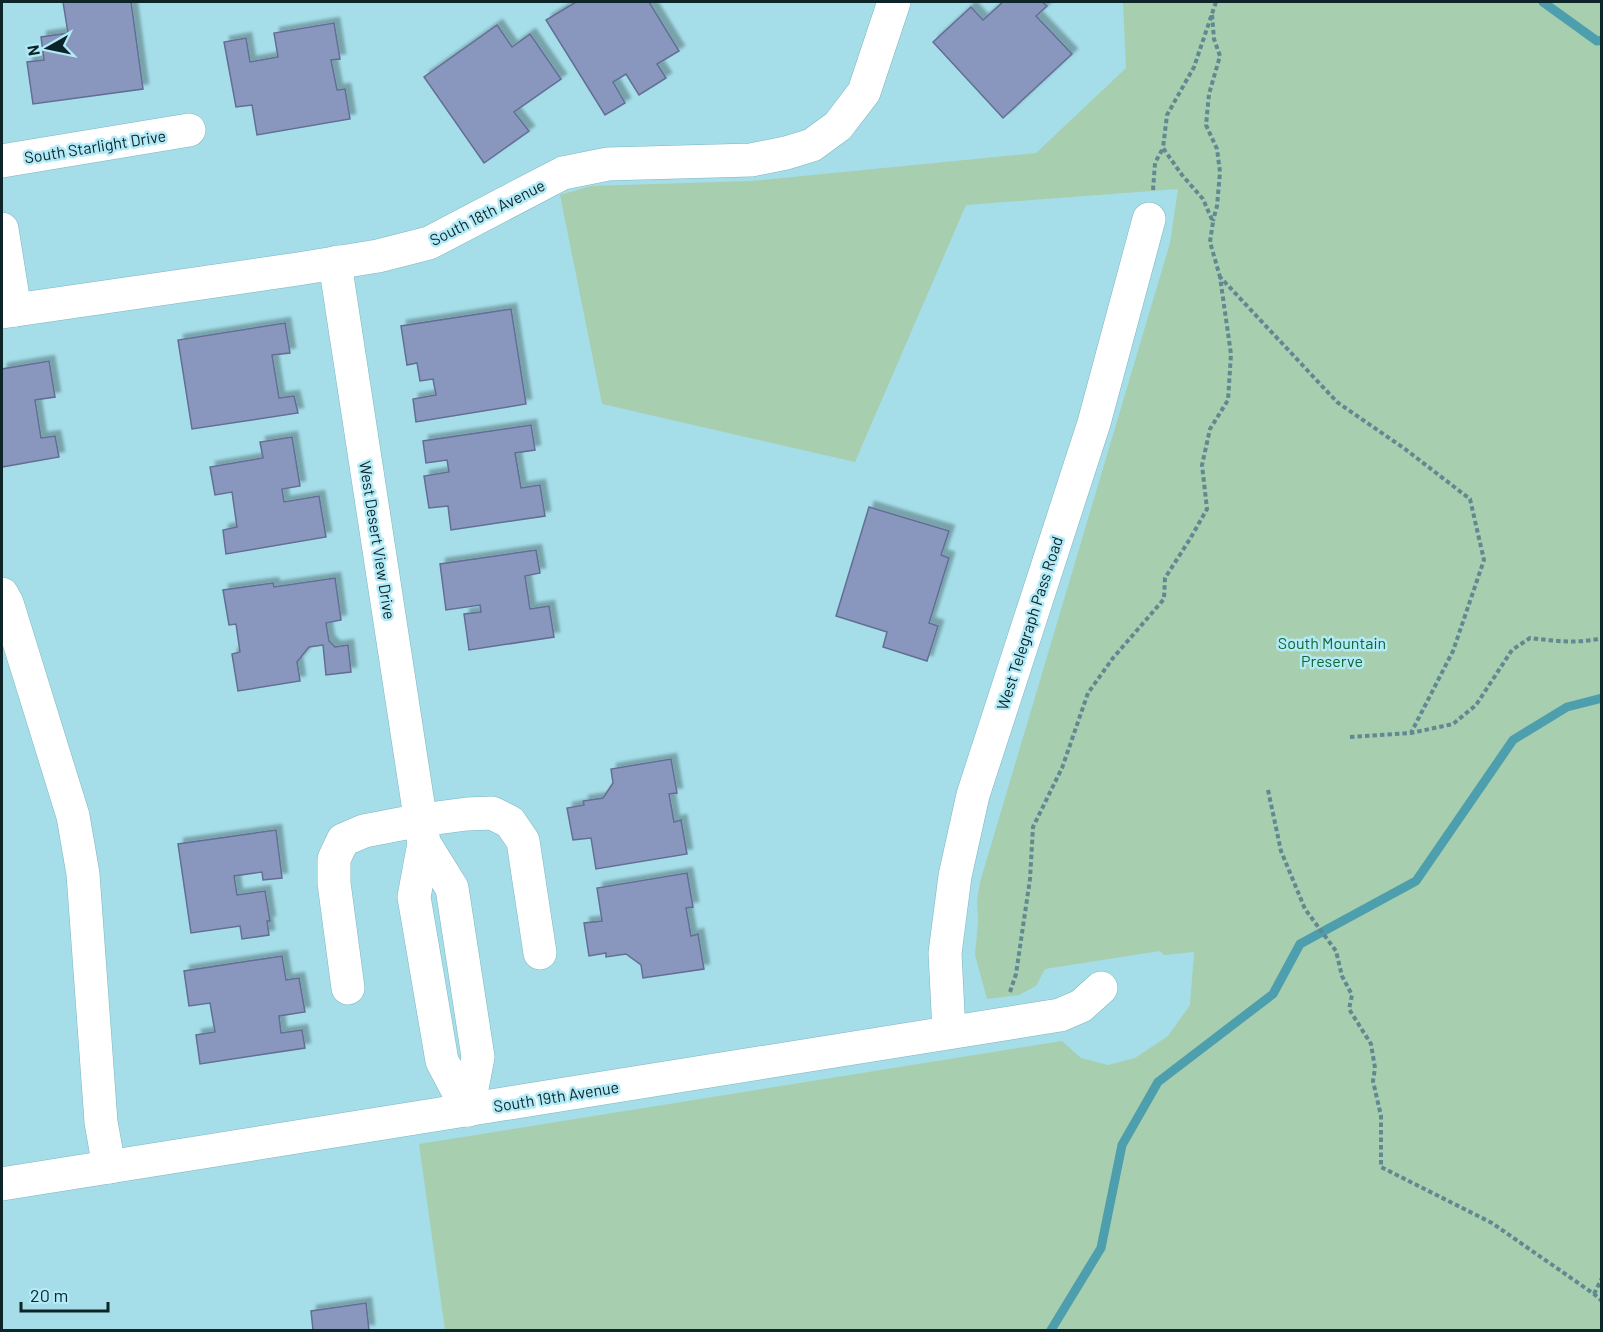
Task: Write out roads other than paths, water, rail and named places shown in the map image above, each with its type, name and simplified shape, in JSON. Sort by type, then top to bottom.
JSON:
[{"type":"street","name":"South 18th Avenue","points":[[8,311],[378,256],[429,243],[563,173],[608,164],[751,160],[812,145],[838,126],[864,92],[893,6]]},
{"type":"street","name":"South Starlight Drive","points":[[2,161],[189,130]]},
{"type":"street","name":"West Telegraph Pass Road","points":[[949,1032],[945,953],[955,876],[973,795],[1094,423],[1149,219]]},
{"type":"street","points":[[2,229],[8,311]]},
{"type":"street","name":"West Desert View Drive","points":[[338,262],[335,263],[423,831],[414,897],[442,1060],[468,1110]]},
{"type":"street","points":[[2,594],[8,603],[73,816],[83,874],[101,1122],[109,1167]]},
{"type":"street","points":[[348,988],[334,883],[334,859],[343,840],[364,831],[423,831],[492,813],[510,822],[523,840],[540,953]]},
{"type":"street","name":"West Desert View Drive","points":[[423,831],[452,888],[478,1057],[468,1110]]},
{"type":"street","points":[[425,958],[462,950]]},
{"type":"street","name":"South 19th Avenue","points":[[2,1184],[1070,1012],[1081,1006],[1101,988]]},
{"type":"waterway","points":[[1543,2],[1597,41],[1602,40]]},
{"type":"waterway","points":[[1051,1330],[1101,1248],[1122,1145],[1158,1082],[1273,994],[1300,944],[1416,881],[1513,740],[1567,707],[1602,698]]},
{"type":"park label","name":"South Mountain Preserve","points":[[1332,651]]}]
